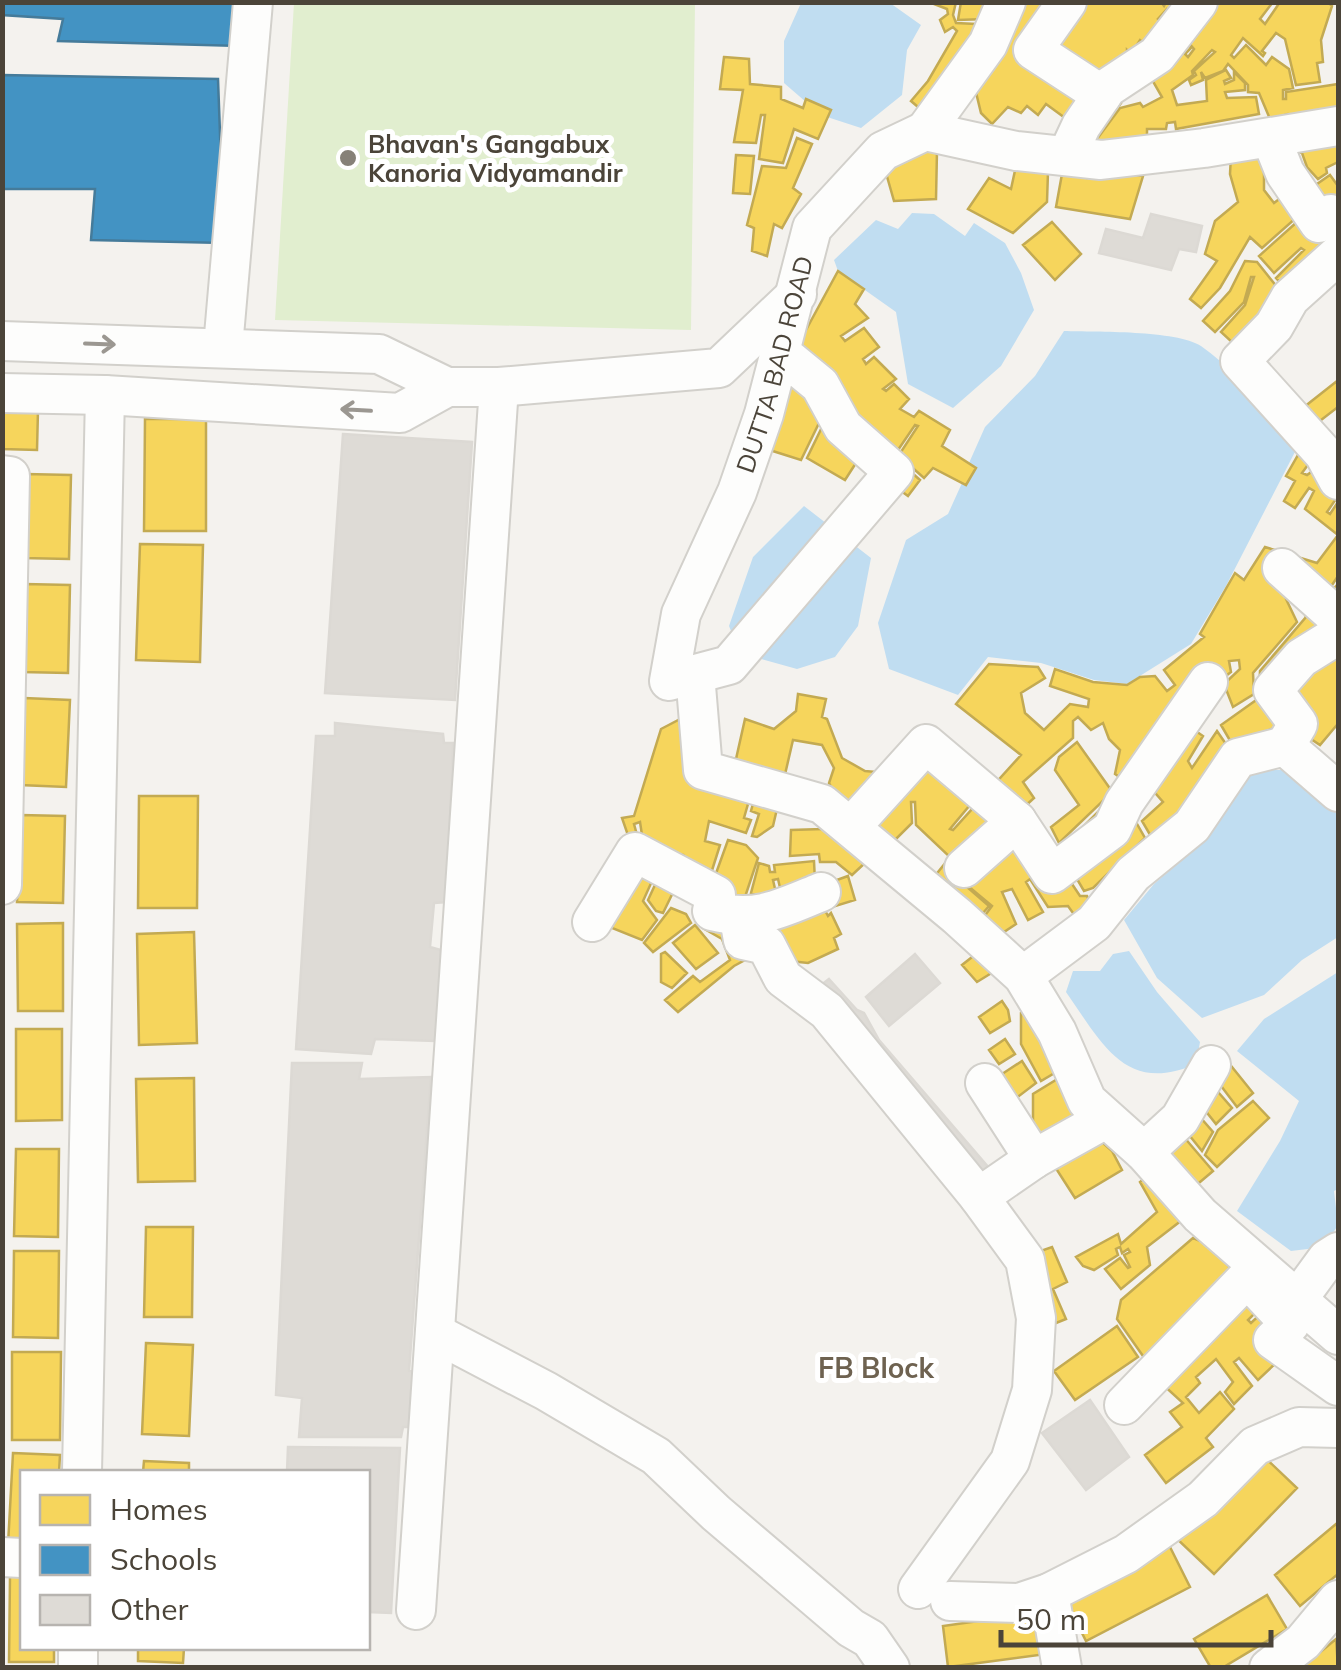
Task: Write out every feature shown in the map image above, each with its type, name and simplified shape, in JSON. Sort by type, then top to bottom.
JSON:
[{"type":"street","points":[[223,347],[253,2]]},
{"type":"street","points":[[1006,2],[988,44],[925,130],[1016,150],[1101,160],[1338,126]]},
{"type":"street","points":[[1067,2],[1033,50],[1102,95]]},
{"type":"street","points":[[1067,156],[1081,126],[1107,88],[1157,55],[1195,4]]},
{"type":"street","name":"DUTTA BAD ROAD","points":[[695,674],[669,680],[681,614],[737,492],[781,353],[812,228],[883,151],[925,130]]},
{"type":"street","points":[[1271,138],[1284,172],[1319,223],[1330,214],[1338,225]]},
{"type":"street","points":[[1338,255],[1290,298],[1274,326],[1240,361],[1324,454],[1338,480]]},
{"type":"street","points":[[2,341],[379,354],[447,386],[499,387],[719,368],[796,294]]},
{"type":"street","points":[[781,353],[820,386],[843,427],[894,472],[730,665],[695,674],[703,770],[822,804],[957,916],[1022,976],[1057,1032],[1087,1101],[1104,1120],[1144,1152],[1200,1215],[1338,1335]]},
{"type":"street","points":[[2,393],[105,395],[400,413],[447,386]]},
{"type":"street","points":[[416,1610],[499,387]]},
{"type":"street","points":[[82,1470],[105,395]]},
{"type":"street","points":[[2,476],[10,476],[2,885]]},
{"type":"street","points":[[1282,568],[1338,618]]},
{"type":"street","points":[[1022,976],[1094,923],[1132,874],[1192,826],[1238,758],[1285,746],[1298,724],[1273,690],[1301,658],[1338,636]]},
{"type":"street","points":[[1052,874],[1112,829],[1124,803],[1208,682]]},
{"type":"street","points":[[851,826],[926,744],[1017,821],[1064,897],[1094,923]]},
{"type":"street","points":[[1285,746],[1334,780]]},
{"type":"street","points":[[964,868],[1017,821]]},
{"type":"street","points":[[592,922],[636,852],[716,896],[712,911],[740,918],[768,914],[821,892]]},
{"type":"street","points":[[740,918],[743,940],[766,944],[783,978],[827,1010],[979,1197],[1024,1260],[1036,1318],[1032,1390],[1010,1461],[998,1474],[934,1595],[1019,1603],[1049,1592],[1126,1554],[1203,1499],[1255,1446],[1298,1427],[1338,1428]]},
{"type":"street","points":[[1144,1152],[1180,1119],[1211,1065]]},
{"type":"street","points":[[984,1083],[1034,1158]]},
{"type":"street","points":[[979,1197],[1034,1158],[1104,1120]]},
{"type":"street","points":[[1296,1300],[1327,1259],[1338,1252]]},
{"type":"street","points":[[1124,1406],[1247,1278],[1290,1324],[1273,1340],[1338,1386]]},
{"type":"street","points":[[435,1333],[656,1456],[731,1526],[851,1628],[870,1639],[890,1668]]},
{"type":"street","points":[[1049,1592],[1062,1668]]},
{"type":"street","points":[[1270,1668],[1303,1642],[1338,1600]]},
{"type":"green space","points":[[294,3],[695,3],[691,330],[275,320]]},
{"type":"water","points":[[801,3],[890,3],[921,25],[907,50],[902,95],[861,128],[821,115],[784,83],[784,41]]},
{"type":"water","points":[[912,213],[934,214],[965,236],[974,223],[1005,243],[1034,310],[1001,366],[953,408],[908,384],[896,312],[838,271],[834,260],[876,220],[898,229]]},
{"type":"water","points":[[1064,331],[1155,334],[1201,346],[1240,380],[1298,446],[1226,586],[1191,644],[1127,684],[1094,680],[1041,663],[988,657],[958,695],[889,669],[878,623],[906,540],[948,514],[962,483],[966,485],[976,469],[969,463],[985,427],[1035,376]]},
{"type":"water","points":[[804,506],[871,558],[858,626],[835,657],[797,669],[740,653],[729,626],[753,557]]},
{"type":"water","points":[[1253,770],[1295,770],[1338,804],[1338,937],[1302,960],[1264,995],[1202,1018],[1157,978],[1124,920],[1154,884],[1201,844]]},
{"type":"water","points":[[1129,951],[1157,992],[1200,1042],[1196,1064],[1172,1072],[1151,1073],[1133,1068],[1104,1045],[1066,992],[1073,971],[1100,971],[1113,954]]},
{"type":"water","points":[[1338,972],[1338,1189],[1334,1191],[1338,1225],[1324,1247],[1291,1251],[1237,1211],[1280,1141],[1299,1101],[1237,1051],[1264,1019]]},
{"type":"building: Homes","points":[[929,2],[956,2],[956,23],[976,24],[978,39],[925,113],[911,101],[928,81],[957,31],[953,27],[945,32],[940,20],[948,14],[947,9]]},
{"type":"building: Homes","points":[[961,2],[987,2],[986,19],[958,20]]},
{"type":"building: Homes","points":[[1025,2],[1038,2],[1052,14],[1084,2],[1161,2],[1164,6],[1166,2],[1186,2],[1177,18],[1167,9],[1158,19],[1165,25],[1146,45],[1140,40],[1131,54],[1127,50],[1127,57],[1098,86],[1121,103],[1095,140],[1046,104],[1038,115],[1027,106],[1021,113],[1008,107],[992,124],[981,113],[974,84],[1006,12]]},
{"type":"building: Homes","points":[[1205,2],[1273,2],[1260,19],[1265,24],[1280,2],[1328,2],[1332,6],[1321,40],[1323,62],[1317,63],[1320,82],[1296,85],[1285,39],[1276,33],[1262,51],[1263,56],[1243,38],[1231,55],[1234,58],[1246,45],[1266,65],[1272,57],[1289,69],[1293,88],[1283,90],[1283,99],[1286,92],[1338,84],[1338,110],[1270,119],[1259,93],[1248,92],[1248,85],[1228,64],[1223,71],[1205,78],[1201,72],[1203,80],[1191,85],[1189,80],[1196,75],[1194,71],[1215,52],[1212,50],[1192,71],[1193,75],[1172,90],[1177,105],[1207,101],[1206,80],[1226,70],[1231,78],[1225,84],[1234,80],[1234,72],[1245,83],[1245,90],[1225,92],[1227,98],[1256,97],[1259,114],[1176,129],[1175,122],[1167,123],[1166,129],[1147,129],[1147,136],[1094,143],[1120,108],[1140,103],[1143,107],[1162,97],[1151,78],[1184,40],[1191,48],[1185,54],[1188,57],[1194,49],[1188,42]]},
{"type":"building: Homes","points":[[724,57],[749,59],[750,84],[781,87],[781,99],[803,108],[806,99],[831,110],[818,139],[794,129],[783,163],[759,159],[765,115],[761,115],[756,143],[734,142],[743,90],[720,89]]},
{"type":"building: Homes","points":[[1338,114],[1338,162],[1326,168],[1327,173],[1318,179],[1307,167],[1302,153],[1296,151]]},
{"type":"building: Homes","points":[[797,138],[812,144],[793,188],[801,194],[782,228],[774,224],[767,256],[752,251],[754,228],[747,225],[762,166],[786,168]]},
{"type":"building: Homes","points":[[923,147],[937,151],[936,199],[894,201],[884,166]]},
{"type":"building: Homes","points":[[1264,147],[1264,190],[1274,203],[1291,190],[1297,217],[1262,248],[1250,237],[1220,288],[1201,308],[1190,299],[1217,261],[1205,254],[1215,221],[1238,202],[1230,174],[1231,155]]},
{"type":"building: Homes","points":[[736,155],[754,156],[750,194],[733,193]]},
{"type":"building: Homes","points":[[1016,166],[1048,172],[1047,202],[1013,233],[968,209],[989,178],[1011,189]]},
{"type":"building: Homes","points":[[1062,174],[1087,178],[1143,176],[1130,219],[1056,207]]},
{"type":"building: Homes","points":[[1330,175],[1338,186],[1338,228],[1291,294],[1276,278],[1304,250],[1301,248],[1274,273],[1259,256],[1297,222],[1304,193]]},
{"type":"building: Homes","points":[[1052,222],[1081,254],[1055,280],[1023,245]]},
{"type":"building: Homes","points":[[1245,261],[1257,262],[1285,297],[1237,359],[1226,348],[1232,342],[1221,332],[1245,305],[1254,277],[1244,302],[1215,332],[1203,321],[1230,291]]},
{"type":"building: Homes","points":[[838,271],[864,289],[855,304],[868,318],[841,336],[845,341],[864,328],[879,347],[863,359],[866,364],[874,357],[896,379],[883,389],[886,391],[894,384],[909,399],[900,409],[914,417],[919,411],[950,430],[942,446],[976,468],[966,485],[933,468],[924,478],[906,462],[903,465],[920,480],[908,496],[864,464],[899,455],[918,426],[915,425],[898,450],[874,435],[845,480],[807,458],[841,388],[827,366],[823,369],[836,388],[801,460],[760,447],[800,341]]},
{"type":"building: Homes","points":[[1337,381],[1338,407],[1312,427],[1299,411]]},
{"type":"building: Homes","points":[[2,409],[38,410],[37,450],[2,449]]},
{"type":"building: Homes","points":[[145,419],[206,419],[206,531],[144,531]]},
{"type":"building: Homes","points":[[1298,455],[1310,462],[1302,473],[1307,475],[1321,465],[1338,496],[1327,512],[1330,514],[1338,502],[1338,535],[1305,509],[1314,491],[1309,488],[1295,508],[1284,501],[1295,481],[1286,476]]},
{"type":"building: Homes","points":[[25,474],[71,475],[69,559],[23,558]]},
{"type":"building: Homes","points":[[1338,535],[1338,576],[1318,606],[1338,584],[1338,729],[1336,726],[1320,745],[1287,723],[1232,744],[1221,725],[1259,698],[1260,671],[1306,617],[1295,593],[1286,599],[1297,622],[1253,673],[1254,694],[1233,707],[1224,684],[1240,669],[1239,660],[1229,661],[1231,672],[1218,682],[1190,727],[1203,736],[1188,761],[1192,768],[1217,731],[1228,747],[1156,845],[1142,821],[1163,802],[1149,786],[1128,808],[1145,838],[1093,888],[1084,891],[1060,850],[1112,798],[1110,794],[1059,843],[1051,827],[1079,805],[1055,770],[1059,757],[1077,742],[1116,797],[1128,783],[1115,774],[1120,750],[1109,739],[1103,723],[1091,730],[1078,717],[1073,721],[1073,738],[1023,782],[1034,798],[1022,809],[1080,896],[1087,896],[1093,909],[1078,920],[1068,906],[1048,907],[1030,879],[1026,882],[1043,912],[1028,920],[1012,889],[1002,892],[1016,924],[1004,932],[983,918],[992,906],[968,886],[982,867],[966,886],[989,906],[977,920],[946,896],[954,886],[949,883],[942,893],[930,882],[950,857],[916,825],[915,802],[911,802],[912,823],[874,861],[867,861],[852,875],[836,862],[820,862],[819,854],[790,856],[791,830],[823,829],[843,808],[829,783],[834,768],[822,745],[793,740],[773,826],[757,837],[752,836],[759,814],[751,811],[760,778],[756,776],[744,818],[751,820],[746,833],[709,821],[705,841],[720,845],[708,883],[679,872],[683,855],[644,848],[640,822],[634,824],[640,846],[632,847],[622,818],[634,816],[661,729],[686,716],[682,747],[736,759],[745,719],[774,729],[796,711],[798,694],[826,699],[822,717],[827,719],[842,758],[865,771],[876,772],[916,729],[985,787],[950,829],[953,830],[1021,755],[956,704],[989,664],[1038,667],[1045,678],[1021,693],[1025,713],[1044,730],[1070,704],[1088,707],[1089,699],[1050,686],[1055,669],[1093,682],[1127,685],[1140,677],[1155,676],[1167,691],[1175,685],[1164,670],[1204,637],[1200,634],[1235,573],[1244,580],[1265,547],[1317,563]]},
{"type":"building: Homes","points":[[140,544],[203,545],[200,662],[136,660]]},
{"type":"building: Homes","points":[[24,584],[70,585],[68,673],[22,672]]},
{"type":"building: Homes","points":[[24,698],[70,700],[66,787],[20,785]]},
{"type":"building: Homes","points":[[139,796],[198,796],[197,908],[138,908]]},
{"type":"building: Homes","points":[[20,815],[65,816],[63,903],[17,902]]},
{"type":"building: Homes","points":[[728,840],[746,845],[758,858],[745,897],[710,890]]},
{"type":"building: Homes","points":[[637,861],[657,870],[643,901],[657,920],[642,940],[612,928],[612,916]]},
{"type":"building: Homes","points":[[814,861],[815,882],[781,892],[778,879],[773,880],[776,893],[765,899],[751,893],[759,863],[775,872],[774,865]]},
{"type":"building: Homes","points":[[661,872],[679,880],[663,913],[656,911],[648,900]]},
{"type":"building: Homes","points":[[848,876],[855,900],[829,908],[823,885]]},
{"type":"building: Homes","points":[[821,903],[841,934],[834,938],[838,949],[808,963],[790,961],[772,920]]},
{"type":"building: Homes","points":[[671,908],[686,914],[691,923],[653,952],[644,943]]},
{"type":"building: Homes","points":[[710,918],[756,954],[734,966],[678,1012],[665,1000],[693,976],[700,982],[730,960],[722,939],[703,928]]},
{"type":"building: Homes","points":[[63,923],[63,1011],[18,1011],[17,924]]},
{"type":"building: Homes","points":[[695,925],[718,953],[696,969],[673,943]]},
{"type":"building: Homes","points":[[194,932],[197,1043],[139,1045],[137,934]]},
{"type":"building: Homes","points":[[981,950],[998,969],[977,982],[962,965]]},
{"type":"building: Homes","points":[[665,952],[687,973],[672,988],[661,982],[661,954]]},
{"type":"building: Homes","points":[[1002,1001],[1010,1021],[990,1033],[979,1017]]},
{"type":"building: Homes","points":[[1032,1008],[1063,1068],[1041,1081],[1021,1044],[1021,1013]]},
{"type":"building: Homes","points":[[16,1029],[62,1029],[62,1120],[16,1121]]},
{"type":"building: Homes","points":[[1005,1039],[1015,1054],[999,1064],[989,1050]]},
{"type":"building: Homes","points":[[1022,1061],[1036,1083],[1015,1099],[999,1076]]},
{"type":"building: Homes","points":[[1228,1062],[1253,1093],[1237,1107],[1212,1074]]},
{"type":"building: Homes","points":[[1064,1075],[1091,1123],[1047,1148],[1033,1124],[1033,1094]]},
{"type":"building: Homes","points":[[194,1078],[195,1181],[138,1182],[136,1079]]},
{"type":"building: Homes","points":[[1212,1085],[1232,1108],[1216,1124],[1197,1100]]},
{"type":"building: Homes","points":[[1253,1101],[1269,1118],[1217,1167],[1205,1155],[1218,1130]]},
{"type":"building: Homes","points":[[1200,1117],[1213,1132],[1202,1151],[1185,1130]]},
{"type":"building: Homes","points":[[1091,1132],[1112,1151],[1122,1170],[1075,1198],[1048,1156]]},
{"type":"building: Homes","points":[[1183,1136],[1213,1171],[1193,1188],[1163,1150]]},
{"type":"building: Homes","points":[[16,1149],[59,1149],[58,1237],[14,1236]]},
{"type":"building: Homes","points":[[1145,1178],[1182,1220],[1147,1247],[1150,1265],[1121,1289],[1105,1269],[1120,1258],[1130,1267],[1124,1255],[1130,1252],[1128,1249],[1122,1253],[1120,1247],[1116,1249],[1118,1255],[1094,1270],[1083,1266],[1076,1257],[1118,1234],[1121,1244],[1157,1212],[1140,1182]]},
{"type":"building: Homes","points":[[146,1227],[193,1227],[192,1317],[144,1317]]},
{"type":"building: Homes","points":[[1193,1238],[1213,1246],[1237,1277],[1150,1366],[1117,1319],[1121,1300]]},
{"type":"building: Homes","points":[[1052,1247],[1067,1282],[1053,1289],[1066,1319],[1051,1325],[1029,1255]]},
{"type":"building: Homes","points":[[14,1251],[59,1251],[58,1338],[13,1337]]},
{"type":"building: Homes","points":[[1255,1298],[1264,1304],[1248,1320],[1251,1323],[1267,1308],[1279,1360],[1258,1380],[1239,1358],[1234,1362],[1252,1386],[1234,1404],[1225,1392],[1233,1382],[1216,1359],[1196,1377],[1200,1383],[1186,1397],[1199,1413],[1220,1392],[1234,1409],[1206,1438],[1213,1447],[1166,1483],[1145,1455],[1182,1427],[1170,1412],[1183,1403],[1160,1382]]},
{"type":"building: Homes","points":[[1117,1326],[1138,1357],[1075,1400],[1054,1371]]},
{"type":"building: Homes","points":[[146,1343],[193,1345],[189,1436],[142,1434]]},
{"type":"building: Homes","points":[[12,1352],[61,1352],[60,1440],[12,1440]]},
{"type":"building: Homes","points":[[1258,1451],[1297,1488],[1214,1574],[1175,1537]]},
{"type":"building: Homes","points":[[13,1453],[60,1455],[59,1470],[20,1470],[20,1545],[8,1545]]},
{"type":"building: Homes","points":[[144,1461],[189,1463],[189,1470],[143,1470]]},
{"type":"building: Homes","points":[[1336,1524],[1338,1574],[1300,1606],[1275,1575]]},
{"type":"building: Homes","points":[[1168,1543],[1190,1587],[1086,1641],[1064,1597]]},
{"type":"building: Homes","points":[[10,1576],[20,1576],[20,1650],[54,1650],[54,1662],[9,1662]]},
{"type":"building: Homes","points":[[1267,1595],[1287,1629],[1222,1668],[1211,1668],[1194,1639]]},
{"type":"building: Homes","points":[[1049,1611],[1054,1653],[948,1667],[943,1626]]},
{"type":"building: Homes","points":[[1336,1639],[1338,1668],[1301,1668]]},
{"type":"building: Homes","points":[[138,1650],[184,1650],[183,1663],[138,1661]]},
{"type":"building: Schools","points":[[2,2],[244,2],[240,46],[58,41],[63,19],[2,15]]},
{"type":"building: Schools","points":[[2,75],[218,79],[224,243],[91,240],[95,189],[2,189]]},
{"type":"building: Other","points":[[1151,214],[1202,226],[1196,252],[1179,249],[1171,270],[1099,253],[1106,229],[1143,238]]},
{"type":"building: Other","points":[[343,434],[472,442],[455,700],[325,693]]},
{"type":"building: Other","points":[[335,723],[443,734],[444,743],[453,743],[447,902],[434,903],[430,947],[444,951],[435,1041],[375,1039],[371,1054],[296,1049],[316,736],[335,736]]},
{"type":"building: Other","points":[[915,954],[940,983],[889,1026],[866,997]]},
{"type":"building: Other","points":[[829,979],[864,1013],[879,1040],[989,1168],[976,1180],[816,989]]},
{"type":"building: Other","points":[[292,1063],[362,1063],[359,1079],[431,1077],[409,1371],[418,1372],[415,1427],[403,1427],[401,1437],[299,1437],[302,1398],[276,1395]]},
{"type":"building: Other","points":[[1090,1400],[1129,1457],[1086,1490],[1042,1433]]},
{"type":"building: Other","points":[[288,1447],[400,1448],[391,1613],[370,1612],[370,1470],[287,1470]]},
{"type":"place","name":"Bhavan's Gangabux Kanoria Vidyamandir","points":[[348,158]]},
{"type":"district","name":"FB Block","points":[[876,1368]]}]
